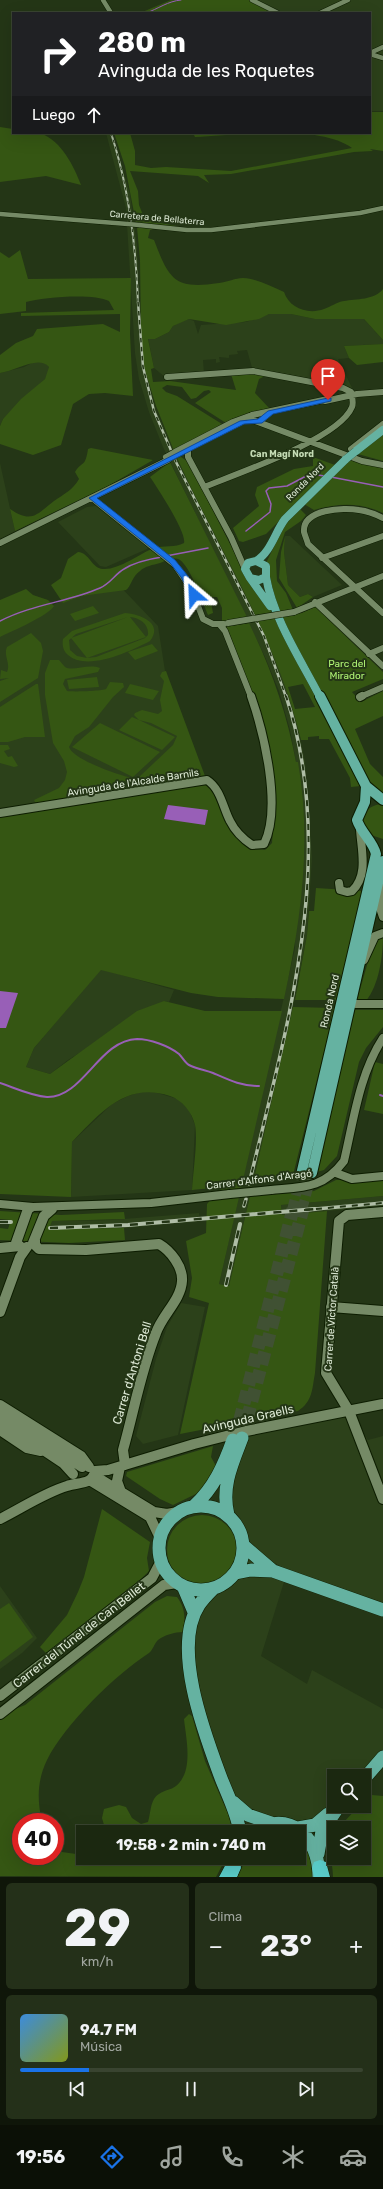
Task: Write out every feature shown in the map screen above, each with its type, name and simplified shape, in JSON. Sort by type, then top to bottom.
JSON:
[{"type":"main road","name":"Ronda Nord","points":[[279,617],[250,578],[245,569],[248,563],[264,556],[280,526],[348,460],[355,451],[383,431]]},
{"type":"main road","name":"Ronda Nord","points":[[329,477],[281,530],[274,543],[266,566],[268,589],[279,617],[366,786],[383,800]]},
{"type":"main road","points":[[255,561],[266,566]]},
{"type":"main road","points":[[250,578],[259,580],[266,577]]},
{"type":"main road","name":"Ronda Nord","points":[[300,1175],[376,854],[374,845],[363,832],[357,820],[365,800],[366,786]]},
{"type":"main road","name":"Ronda Nord","points":[[362,807],[383,800]]},
{"type":"main road","points":[[363,832],[381,841]]},
{"type":"main road","points":[[312,1173],[383,863]]},
{"type":"main road","points":[[194,1506],[204,1496],[215,1480],[238,1439],[224,1493],[228,1515],[239,1529],[244,1546],[242,1560],[236,1573],[228,1581],[213,1588],[204,1596],[194,1612],[189,1643],[192,1682],[209,1746],[231,1800],[238,1825]]},
{"type":"main road","points":[[194,1612],[180,1585],[167,1573],[161,1561],[158,1547],[160,1538],[166,1523],[178,1512],[194,1506],[212,1507],[228,1515]]},
{"type":"main road","points":[[244,1546],[273,1571]]},
{"type":"main road","points":[[236,1573],[251,1570],[273,1571],[383,1610]]},
{"type":"main road","points":[[180,1585],[198,1590],[213,1588]]},
{"type":"main road","points":[[371,1771],[383,1757]]},
{"type":"main road","points":[[231,1800],[248,1815],[282,1825]]},
{"type":"main road","points":[[306,1827],[315,1825],[330,1813]]},
{"type":"main road","points":[[320,1869],[322,1831],[334,1813]]},
{"type":"main road","points":[[264,1825],[271,1823]]},
{"type":"main road","points":[[306,1836],[312,1842],[320,1869]]},
{"type":"street","points":[[103,0],[110,12]]},
{"type":"street","points":[[252,0],[276,12]]},
{"type":"street","points":[[322,12],[348,0]]},
{"type":"street","points":[[371,53],[383,47]]},
{"type":"street","points":[[371,54],[383,58]]},
{"type":"street","name":"Carretera de Bellaterra","points":[[0,214],[187,230],[211,230],[360,213],[383,208]]},
{"type":"street","points":[[167,377],[258,371],[343,388],[351,392],[352,406],[346,415],[312,441],[204,487]]},
{"type":"street","points":[[0,543],[140,474],[226,425],[255,418],[262,420],[263,417],[271,412],[352,395],[382,392]]},
{"type":"street","points":[[207,439],[226,425],[242,422],[319,400],[328,400]]},
{"type":"street","points":[[255,418],[362,461],[383,465]]},
{"type":"street","points":[[107,490],[121,480],[242,422]]},
{"type":"street","points":[[355,451],[383,424]]},
{"type":"street","points":[[172,456],[188,457],[231,537],[233,546],[245,569]]},
{"type":"street","points":[[92,498],[170,560],[185,576],[203,619],[220,625],[294,612],[315,602],[383,576]]},
{"type":"street","points":[[383,518],[370,512],[346,508],[326,510],[312,517],[306,525],[304,537],[308,544],[322,558],[383,612]]},
{"type":"street","points":[[322,558],[383,536]]},
{"type":"street","points":[[237,554],[242,558],[255,561]]},
{"type":"street","points":[[315,602],[383,666]]},
{"type":"street","name":"Avinguda de l'Alcalde Barnils","points":[[0,813],[207,780],[215,786],[231,823],[238,833],[252,845],[258,846],[264,844],[269,831],[271,811],[263,742],[254,708],[225,631],[220,625]]},
{"type":"street","points":[[369,654],[383,648]]},
{"type":"street","points":[[360,697],[383,687]]},
{"type":"street","points":[[339,883],[340,890],[346,892],[352,892],[357,888],[364,854],[363,832]]},
{"type":"street","points":[[383,863],[379,905],[383,917]]},
{"type":"street","points":[[355,983],[372,941],[378,934],[383,933]]},
{"type":"street","points":[[356,1004],[383,1004]]},
{"type":"street","points":[[383,1038],[373,1053],[367,1068],[344,1160],[336,1173],[352,1179],[383,1176]]},
{"type":"street","name":"Carrer d'Alfons d'Aragó","points":[[0,1204],[35,1208],[151,1203],[314,1185],[324,1182],[336,1173]]},
{"type":"street","points":[[15,1206],[21,1209],[24,1217]]},
{"type":"street","points":[[0,1248],[19,1246],[35,1240],[44,1216],[54,1207]]},
{"type":"street","points":[[0,1312],[20,1257],[19,1246],[24,1217],[28,1209],[35,1208],[44,1212],[44,1216]]},
{"type":"street","name":"Carrer de Víctor Català","points":[[383,1212],[347,1215],[339,1221],[326,1373],[349,1411],[383,1499]]},
{"type":"street","name":"Carrer d'Antoni Bell","points":[[35,1240],[35,1245],[39,1249],[86,1250],[159,1244],[168,1252],[182,1270],[180,1291],[165,1313],[150,1353],[123,1450],[123,1466]]},
{"type":"street","points":[[331,1307],[383,1311]]},
{"type":"street","name":"Avinguda Graells","points":[[75,1478],[90,1472],[108,1470],[194,1444],[246,1431],[383,1404]]},
{"type":"street","points":[[0,1405],[81,1456],[90,1472],[150,1517],[160,1538]]},
{"type":"street","points":[[0,1414],[154,1512],[167,1514],[178,1512]]},
{"type":"street","points":[[0,1421],[63,1463],[75,1478]]},
{"type":"street","points":[[0,1430],[26,1448],[47,1452]]},
{"type":"street","points":[[121,1492],[117,1481],[123,1466]]},
{"type":"street","points":[[0,1520],[75,1478],[90,1472]]},
{"type":"street","name":"Carrer del Túnel de Can Bellet","points":[[0,1696],[152,1578],[161,1561]]},
{"type":"street","name":"Carrer del Túnel de Can Bellet","points":[[0,1714],[164,1585],[180,1585]]},
{"type":"shaded area","points":[[256,0],[383,0],[383,111],[371,111],[371,12],[280,12]]},
{"type":"shaded area","points":[[106,134],[112,134],[130,194],[137,246],[140,337],[147,379],[156,410],[181,468],[249,601],[281,670],[295,714],[305,762],[312,858],[307,935],[289,1027],[229,1286],[219,1284],[295,948],[296,762],[290,730],[279,691],[265,657],[163,447],[149,412],[139,379],[135,353],[126,208]]},
{"type":"shaded area","points":[[269,314],[291,314],[315,319],[364,319],[383,340],[383,344],[344,346],[349,358],[338,359],[353,390],[253,371],[247,350],[237,351],[238,354],[229,355],[229,358],[219,357],[220,362],[216,363],[216,359],[203,360],[204,374],[165,377],[154,368],[148,338],[155,339],[169,332],[173,326],[180,322],[189,319],[194,321],[198,334],[201,325],[246,322]]},
{"type":"shaded area","points":[[36,361],[45,362],[49,367],[45,379],[3,419],[0,426],[0,373],[24,367]]},
{"type":"shaded area","points":[[0,463],[15,531],[0,539]]},
{"type":"shaded area","points":[[96,506],[148,547],[147,549],[106,567],[100,566],[58,522],[87,507]]},
{"type":"shaded area","points":[[285,536],[290,536],[342,585],[313,597],[308,594],[300,597],[288,585],[284,552]]},
{"type":"shaded area","points":[[111,577],[158,626],[165,671],[203,779],[0,813],[0,636],[55,604]]},
{"type":"shaded area","points":[[168,805],[208,810],[205,825],[164,819]]},
{"type":"shaded area","points":[[101,969],[174,990],[169,1002],[164,1001],[68,1060],[50,1074],[26,1067],[34,1048]]},
{"type":"shaded area","points":[[0,991],[18,993],[6,1028],[0,1028]]},
{"type":"shaded area","points":[[147,1090],[178,1099],[189,1110],[195,1125],[192,1190],[71,1197],[72,1142],[112,1104],[128,1096]]},
{"type":"shaded area","points":[[383,1196],[383,1206],[282,1215],[281,1205]]},
{"type":"shaded area","points":[[199,1213],[200,1221],[125,1228],[49,1229],[51,1221],[111,1220]]},
{"type":"shaded area","points":[[181,1303],[205,1307],[178,1435],[143,1444],[136,1436],[156,1359],[167,1327]]},
{"type":"shaded area","points":[[349,1411],[368,1440],[383,1436],[383,1609],[344,1589],[289,1571],[246,1547],[284,1582],[261,1656],[307,1684],[312,1670],[383,1709],[383,1756],[371,1769],[327,1769],[327,1811],[306,1827],[306,1825],[299,1825],[248,1810],[238,1801],[214,1749],[191,1655],[196,1622],[213,1589],[228,1581],[236,1573],[244,1546],[239,1529],[228,1515],[225,1505],[246,1431]]},
{"type":"shaded area","points":[[0,1586],[37,1638],[22,1653],[0,1669]]},
{"type":"green space","points":[[171,0],[256,0],[281,12],[142,12]]},
{"type":"green space","points":[[371,112],[383,112],[383,151],[370,149],[373,151],[354,152],[231,174],[204,175],[209,183],[198,176],[130,171],[138,191],[139,205],[145,220],[182,227],[136,223],[125,166],[114,134],[130,134],[135,151],[135,165],[151,168],[166,167],[231,171],[352,148],[338,141],[306,134],[371,134]]},
{"type":"green space","points":[[0,127],[12,129],[12,134],[42,134],[49,137],[61,148],[71,162],[81,185],[46,176],[0,182]]},
{"type":"green space","points":[[194,134],[232,134],[195,137]]},
{"type":"green space","points":[[137,227],[153,229],[150,230],[148,238],[154,240],[169,273],[175,279],[183,283],[204,285],[240,278],[254,280],[284,292],[286,298],[300,309],[312,311],[324,309],[336,303],[370,297],[380,293],[383,289],[383,340],[364,319],[315,319],[291,314],[269,314],[259,319],[226,325],[189,319],[173,326],[169,332],[155,339],[148,339],[154,368],[151,369],[153,382],[170,381],[236,390],[231,374],[269,374],[259,379],[255,393],[269,408],[226,423],[195,403],[211,392],[209,390],[204,391],[196,398],[191,399],[182,387],[167,385],[162,388],[166,392],[177,396],[222,424],[174,451],[156,406],[144,367],[141,336],[140,260]]},
{"type":"green space","points":[[20,250],[28,279],[131,278],[130,334],[133,396],[105,393],[89,394],[73,404],[61,445],[33,455],[0,444],[0,426],[3,419],[21,399],[45,379],[49,367],[44,364],[33,363],[0,373],[0,355],[16,343],[33,336],[37,329],[103,324],[120,332],[120,314],[21,316],[21,313],[114,310],[109,301],[81,296],[34,300],[26,302],[26,311],[0,314],[0,252],[9,258]]},
{"type":"green space","points":[[383,344],[383,362],[357,365],[349,358],[344,346]]},
{"type":"green space","points":[[383,435],[383,461],[358,454]]},
{"type":"green space","points":[[91,448],[153,460],[108,486],[15,531],[10,509],[24,516],[34,516],[68,492],[79,479],[75,472],[86,459],[88,449]]},
{"type":"green space","points":[[181,457],[187,461],[250,583],[271,611],[361,786],[351,787],[350,778],[329,739],[319,739],[319,736],[308,737],[308,740],[301,740],[291,702],[263,631],[177,458]],"holes":[[[303,684],[315,707],[295,709],[288,687]]]},
{"type":"green space","points":[[313,457],[335,465],[266,534],[243,542],[239,541],[233,528],[259,506],[255,495],[257,487],[294,469],[313,466]]},
{"type":"green space","points":[[349,460],[383,468],[383,513],[375,509],[358,505],[331,506],[314,510],[304,504]]},
{"type":"green space","points":[[170,462],[247,617],[222,621],[222,608],[217,597],[210,597],[213,613],[208,615],[188,570],[180,560],[175,558],[142,569],[137,573],[126,590],[81,596],[63,603],[51,585],[61,578],[68,559],[78,552],[85,555],[99,568],[109,569],[154,548],[181,545],[184,543],[184,538],[176,520],[150,477]]},
{"type":"green space","points":[[300,509],[306,515],[301,521],[285,532],[276,560],[277,581],[286,593],[293,610],[277,613],[266,566],[267,561],[284,526]]},
{"type":"green space","points":[[285,536],[284,552],[288,585],[300,597],[308,594],[313,597],[297,608],[279,578],[281,552]]},
{"type":"green space","points":[[26,589],[33,595],[48,600],[54,606],[37,619],[0,637],[0,600]]},
{"type":"green space","points":[[93,606],[99,613],[75,621],[70,614]]},
{"type":"green space","name":"Parc del Mirador","points":[[315,607],[383,672],[383,679],[352,692],[361,702],[383,691],[383,716],[355,729],[370,764],[383,777],[383,797],[373,789],[279,617],[302,613]]},
{"type":"green space","points":[[125,613],[137,615],[143,618],[152,624],[154,629],[154,635],[150,641],[121,654],[97,661],[76,660],[68,655],[64,650],[63,639],[72,631]],"holes":[[[128,617],[72,638],[76,634]],[[130,617],[143,622],[147,628],[148,635],[146,637]],[[146,637],[96,657],[87,658]],[[71,638],[87,658],[77,656],[70,650],[69,640]]]},
{"type":"green space","points":[[249,623],[271,674],[283,708],[296,762],[298,762],[302,792],[304,822],[303,881],[300,910],[284,999],[218,997],[191,993],[101,970],[34,1048],[26,1067],[50,1074],[137,1011],[164,1001],[205,1011],[282,1011],[219,1284],[229,1286],[250,1196],[314,1191],[336,1180],[383,1180],[383,1196],[281,1205],[282,1215],[327,1211],[315,1373],[311,1394],[307,1403],[298,1411],[180,1434],[209,1303],[189,1297],[192,1278],[186,1241],[206,1233],[207,1204],[222,1187],[192,1190],[196,1148],[194,1120],[186,1107],[179,1100],[154,1092],[127,1096],[115,1102],[93,1120],[72,1142],[71,1197],[0,1194],[0,815],[201,783],[208,784],[211,788],[227,823],[239,840],[245,846],[252,849],[265,850],[272,843],[275,803],[249,686],[226,627]]},
{"type":"green space","points":[[31,633],[41,643],[43,651],[38,678],[0,702],[0,681],[9,678],[0,679],[1,670],[7,672],[8,669],[6,653],[7,647]]},
{"type":"green space","points":[[152,644],[158,651],[135,660],[128,652]]},
{"type":"green space","points":[[50,660],[59,660],[65,667],[72,669],[91,666],[100,668],[98,672],[65,679],[63,684],[67,691],[103,690],[106,689],[110,682],[123,683],[124,687],[113,697],[89,727],[75,736],[69,747],[72,752],[79,757],[99,767],[137,779],[173,745],[177,736],[151,723],[139,720],[134,715],[142,710],[158,714],[162,711],[160,700],[164,681],[160,676],[162,672],[166,671],[205,776],[185,782],[151,783],[135,789],[116,789],[92,795],[57,799],[40,803],[35,802],[34,800],[59,788],[65,780],[67,772],[64,761],[53,743],[45,695],[45,673]]},
{"type":"green space","points":[[97,677],[99,687],[69,689],[67,680]]},
{"type":"green space","points":[[38,684],[45,737],[25,737],[8,742],[0,742],[0,707]]},
{"type":"green space","points":[[130,684],[159,691],[153,700],[125,693]]},
{"type":"green space","points":[[132,717],[175,737],[162,750],[119,730]]},
{"type":"green space","points":[[100,723],[160,752],[133,777],[72,747]]},
{"type":"green space","points":[[0,745],[8,745],[10,749],[4,751],[8,757],[12,756],[18,766],[14,767],[0,763]]},
{"type":"green space","points":[[383,804],[383,839],[371,835],[361,823],[368,809]]},
{"type":"green space","points":[[316,888],[363,891],[336,1000],[295,1000],[307,935],[309,911],[314,911]]},
{"type":"green space","points":[[383,936],[381,961],[374,987],[366,1001],[357,1000],[374,941]]},
{"type":"green space","points":[[293,1007],[335,1008],[292,1179],[253,1183]]},
{"type":"green space","points":[[355,1010],[383,1010],[383,1027],[366,1048],[359,1062],[337,1156],[324,1170],[317,1172]]},
{"type":"green space","points":[[375,1062],[383,1064],[383,1114],[364,1110]]},
{"type":"green space","points":[[0,1211],[61,1215],[124,1212],[125,1219],[52,1221],[49,1229],[124,1228],[125,1240],[69,1243],[0,1240],[0,1228],[8,1229],[11,1220],[0,1219]]},
{"type":"green space","points":[[213,1446],[211,1457],[216,1466],[200,1492],[173,1505],[160,1499],[126,1476],[127,1472]]},
{"type":"green space","points":[[102,1509],[150,1542],[147,1558],[149,1571],[136,1584],[137,1586],[74,1635],[46,1653],[40,1647],[67,1615],[84,1577]]},
{"type":"green space","points":[[202,1515],[215,1518],[227,1525],[234,1537],[237,1550],[234,1563],[227,1575],[215,1582],[202,1585],[189,1582],[177,1575],[170,1563],[167,1550],[170,1537],[177,1525],[189,1518]]},
{"type":"green space","points":[[167,1596],[177,1597],[183,1610],[183,1632],[170,1634],[158,1640],[150,1652],[121,1674],[92,1701],[66,1731],[47,1760],[41,1775],[39,1791],[40,1813],[12,1813],[12,1865],[64,1865],[64,1852],[76,1854],[76,1865],[222,1865],[216,1877],[0,1876],[0,1720],[15,1709],[25,1705],[155,1602]]},
{"type":"green space","points":[[9,1603],[33,1637],[0,1662],[0,1609]]},
{"type":"green space","points":[[189,1714],[192,1716],[205,1761],[228,1814],[231,1825],[104,1825],[102,1818],[104,1809],[119,1805],[126,1807],[132,1818],[141,1824],[148,1822],[152,1803],[156,1796],[176,1786],[182,1780],[188,1754],[184,1719]]},
{"type":"green space","points":[[371,1796],[383,1796],[383,1877],[333,1877],[332,1865],[371,1865],[371,1821],[345,1821],[352,1813],[371,1813]]},
{"type":"green space","points":[[306,1848],[312,1856],[313,1877],[238,1877],[243,1865],[306,1865]]},
{"type":"waterway","points":[[148,12],[167,3],[181,0]]},
{"type":"waterway","points":[[246,531],[270,512],[271,504],[266,491],[269,488],[287,486],[310,474],[325,476]]},
{"type":"waterway","points":[[331,477],[383,487]]},
{"type":"waterway","points":[[166,556],[208,548]]},
{"type":"waterway","points":[[0,621],[12,615],[88,593],[107,584],[121,571],[133,564],[162,557]]},
{"type":"waterway","points":[[0,1083],[41,1096],[47,1097],[60,1095],[71,1088],[112,1049],[124,1042],[142,1039],[170,1048],[179,1054],[189,1065],[235,1082],[259,1086]]},
{"type":"tunnel","points":[[302,1210],[312,1173]]},
{"type":"tunnel","points":[[292,1210],[301,1175]]},
{"type":"tunnel","points":[[233,1440],[240,1419],[293,1209]]},
{"type":"tunnel","points":[[242,1438],[303,1209]]},
{"type":"railway","points":[[111,134],[123,175],[127,196],[133,238],[138,303]]},
{"type":"railway","points":[[138,302],[143,367],[154,411],[176,462],[264,636],[286,697]]},
{"type":"railway","points":[[249,1184],[278,1064],[291,1002],[302,941],[308,879],[308,818],[301,756],[286,696]]},
{"type":"railway","points":[[244,1206],[246,1199]]},
{"type":"railway","points":[[304,1210],[383,1203]]},
{"type":"railway","points":[[50,1228],[128,1225],[315,1209]]},
{"type":"railway","points":[[0,1222],[11,1222]]},
{"type":"railway","points":[[226,1285],[240,1224]]},
{"type":"district","name":"Can Magí Nord","points":[[282,454]]},
{"type":"route","points":[[194,595],[185,576],[172,562],[92,498],[232,426],[242,422],[256,422],[262,420],[265,415],[271,412],[328,400]]}]
